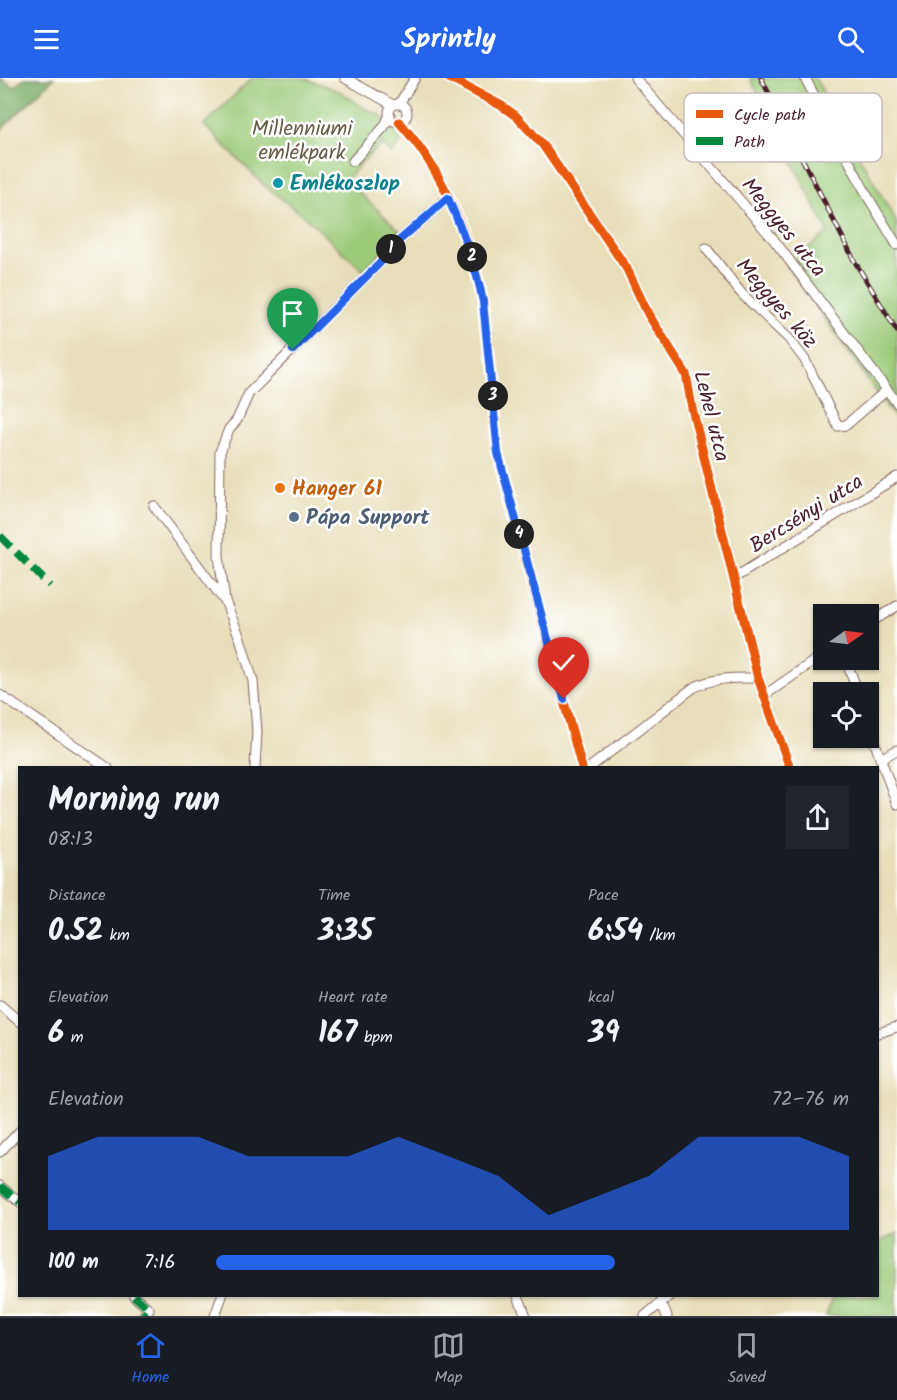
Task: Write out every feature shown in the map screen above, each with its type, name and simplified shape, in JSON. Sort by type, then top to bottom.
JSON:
[{"type":"street","points":[[345,78],[379,98],[397,113],[436,173],[465,236],[483,302],[498,453],[581,766]]},
{"type":"street","points":[[353,161],[397,113],[415,78]]},
{"type":"street","name":"Lehel utca","points":[[449,78],[502,106],[533,133],[566,177],[627,269],[648,314],[686,374],[758,678],[789,766]]},
{"type":"street","name":"Meggyes utca","points":[[635,78],[684,135]]},
{"type":"street","points":[[805,78],[813,93]]},
{"type":"street","name":"Meggyes utca","points":[[707,162],[774,240],[897,403]]},
{"type":"street","points":[[849,162],[897,245]]},
{"type":"street","points":[[255,766],[258,731],[253,681],[240,638],[225,601],[219,556],[220,452],[229,429],[237,420],[249,393],[380,263],[394,245],[448,198]]},
{"type":"street","name":"Meggyes köz","points":[[706,248],[741,292],[789,339],[804,360],[838,426],[846,425],[887,390]]},
{"type":"street","name":"Bercsényi utca","points":[[734,578],[897,477]]},
{"type":"street","points":[[154,506],[225,601]]},
{"type":"street","points":[[879,617],[897,606]]},
{"type":"street","points":[[765,695],[813,662]]},
{"type":"street","points":[[592,766],[703,682],[715,679],[758,678]]},
{"type":"street","points":[[0,695],[105,766]]},
{"type":"street","points":[[876,748],[897,804]]},
{"type":"street","points":[[880,759],[897,750]]},
{"type":"street","points":[[0,1005],[18,1020]]},
{"type":"street","points":[[879,1033],[897,1027]]},
{"type":"street","points":[[0,1152],[18,1133]]},
{"type":"street","points":[[0,1186],[18,1200]]},
{"type":"street","points":[[135,1297],[149,1309],[143,1316]]},
{"type":"street","points":[[215,1316],[222,1297]]},
{"type":"street","points":[[518,1297],[526,1316]]},
{"type":"street","points":[[645,1316],[668,1297]]},
{"type":"street","points":[[661,1303],[667,1316]]},
{"type":"green space","points":[[0,78],[14,87],[24,78],[54,78],[0,131]]},
{"type":"green space","name":"Millenniumi emlékpark","points":[[252,78],[304,78],[341,92],[366,109],[381,115],[394,129],[401,143],[392,154],[382,144],[346,180],[401,232],[364,271],[305,217],[264,185],[204,125]]},
{"type":"green space","points":[[750,78],[815,78],[823,93],[758,93]]},
{"type":"green space","points":[[793,162],[863,162],[897,223],[897,421],[787,266],[828,232]]},
{"type":"green space","points":[[897,1233],[897,1316],[826,1316],[833,1297],[879,1297],[879,1242]]},
{"type":"railway","points":[[761,78],[769,93]]},
{"type":"railway","points":[[804,162],[855,262],[897,331]]},
{"type":"marked path","points":[[0,536],[50,586]]},
{"type":"marked path","points":[[0,1186],[18,1200]]},
{"type":"marked path","points":[[135,1297],[149,1309],[143,1316]]},
{"type":"cycle path","points":[[449,78],[502,106],[516,116],[543,145],[627,269],[648,314],[686,374],[692,408],[758,678],[789,766]]},
{"type":"cycle path","points":[[399,122],[415,141],[442,183],[463,230],[478,278],[483,302],[498,453],[581,766]]},
{"type":"place","name":"Emlékoszlop","points":[[278,183]]},
{"type":"place","name":"Hanger 61","points":[[280,488]]},
{"type":"place","name":"Pápa Support","points":[[294,517]]},
{"type":"route","points":[[293,350],[380,263],[394,245],[448,198],[465,236],[478,279],[483,302],[498,453],[564,699]]}]
